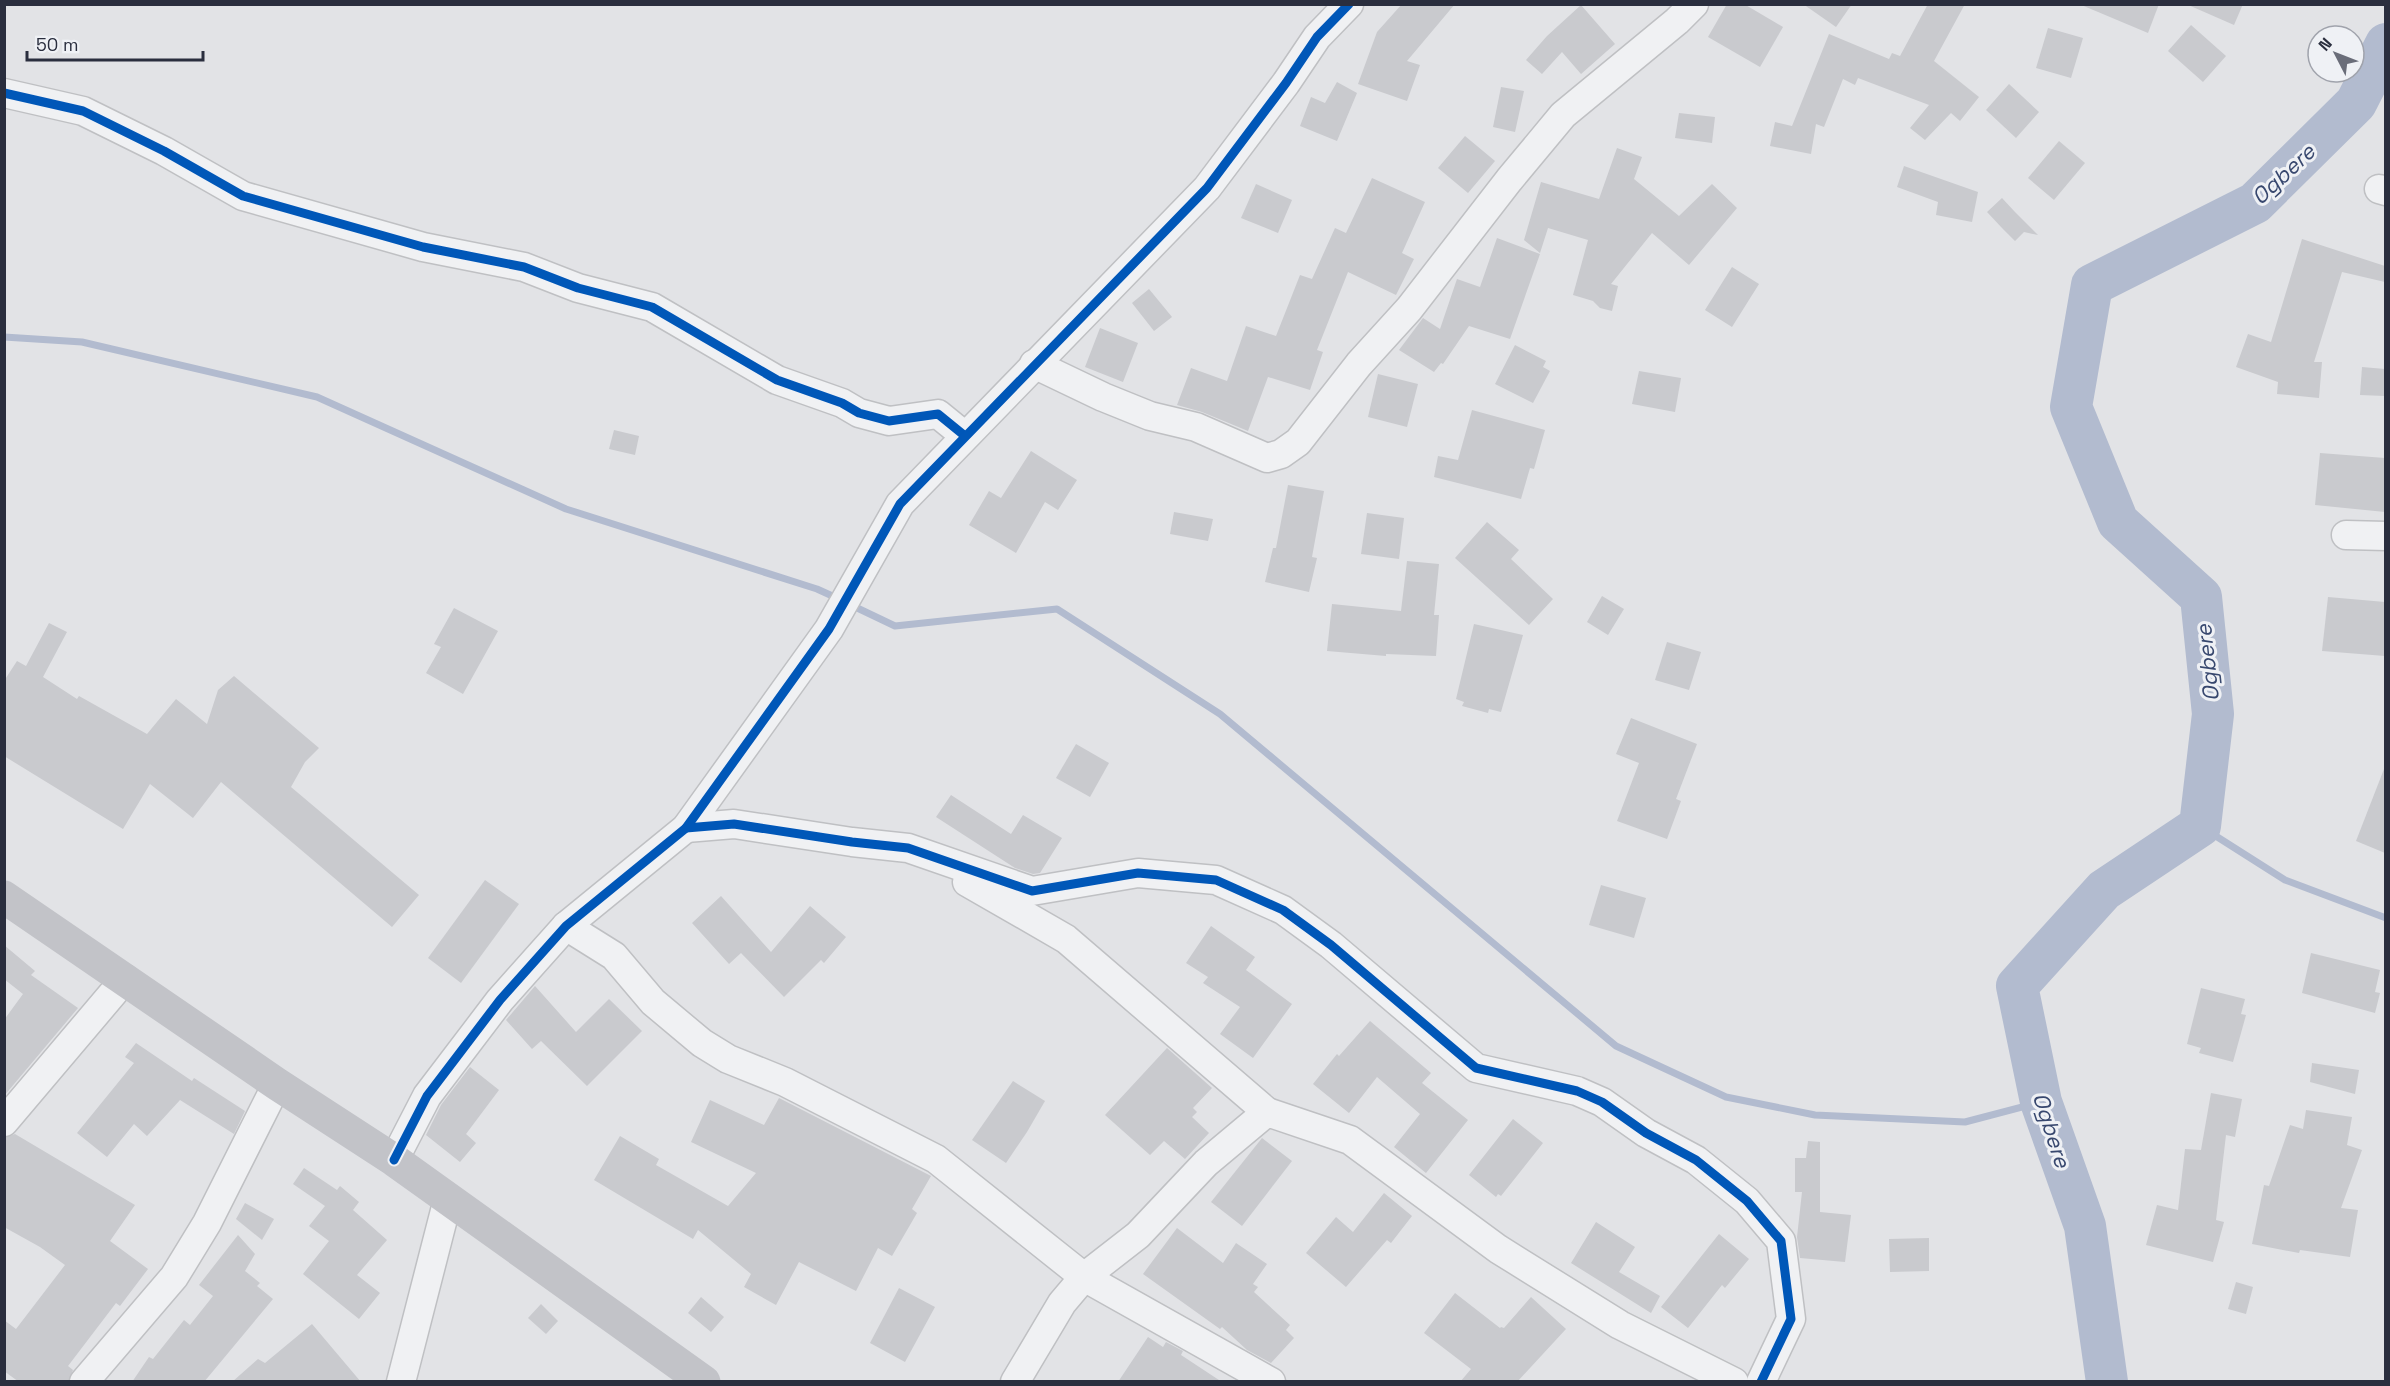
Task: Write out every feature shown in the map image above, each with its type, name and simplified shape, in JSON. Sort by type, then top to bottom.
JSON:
[{"type":"main road","points":[[4,897],[277,1084],[394,1160],[704,1382]]},
{"type":"street","points":[[394,1160],[427,1096],[500,1000],[566,926],[686,828],[829,629],[900,504],[1207,188],[1286,83],[1317,37],[1349,4]]},
{"type":"street","points":[[1034,364],[1103,397],[1150,416],[1196,427],[1267,458],[1281,454],[1298,442],[1359,364],[1409,309],[1509,180],[1563,115],[1677,21],[1694,4]]},
{"type":"street","points":[[4,93],[83,111],[243,196],[423,247],[524,267],[578,288],[652,307],[777,380],[842,403],[859,413],[889,421],[938,414],[965,436]]},
{"type":"street","points":[[2346,535],[2385,536]]},
{"type":"street","points":[[686,828],[734,824],[908,848],[1032,891],[1138,873],[1216,880],[1283,910],[1331,945],[1476,1068],[1577,1091],[1602,1102],[1646,1133],[1696,1160],[1747,1201],[1781,1241],[1791,1319],[1761,1382]]},
{"type":"street","points":[[908,848],[1066,939],[1267,1112],[1350,1140],[1498,1249],[1620,1325],[1734,1382]]},
{"type":"street","points":[[566,926],[614,956],[653,1002],[702,1043],[728,1059],[785,1082],[936,1159],[1084,1277],[1271,1382]]},
{"type":"street","points":[[4,1122],[125,979]]},
{"type":"street","points":[[84,1382],[174,1276],[207,1223],[277,1084]]},
{"type":"street","points":[[1015,1382],[1062,1303],[1084,1277],[1138,1235],[1206,1163],[1267,1112]]},
{"type":"street","points":[[401,1382],[448,1199]]},
{"type":"building","points":[[1402,4],[1455,4],[1407,61],[1420,65],[1407,101],[1358,84],[1377,32]]},
{"type":"building","points":[[1727,4],[1744,4],[1783,27],[1760,67],[1708,37]]},
{"type":"building","points":[[1803,4],[1852,4],[1836,27]]},
{"type":"building","points":[[1928,4],[1965,4],[1934,61],[1979,97],[1960,121],[1951,113],[1925,140],[1910,128],[1929,105],[1858,78],[1855,85],[1843,79],[1824,127],[1816,124],[1811,154],[1770,146],[1775,122],[1792,126],[1829,34],[1889,59],[1892,53],[1900,56]]},
{"type":"building","points":[[2079,4],[2159,4],[2148,33]]},
{"type":"building","points":[[2186,4],[2243,4],[2234,25]]},
{"type":"building","points":[[1581,5],[1615,44],[1581,74],[1562,52],[1542,74],[1526,60],[1547,36]]},
{"type":"building","points":[[2191,25],[2226,56],[2203,82],[2168,51]]},
{"type":"building","points":[[2048,28],[2083,38],[2071,78],[2036,68]]},
{"type":"building","points":[[1337,82],[1357,93],[1337,141],[1300,126],[1311,97],[1325,103]]},
{"type":"building","points":[[2009,84],[2039,112],[2016,138],[1986,110]]},
{"type":"building","points":[[1501,87],[1524,91],[1515,132],[1493,127]]},
{"type":"building","points":[[1679,113],[1715,117],[1712,143],[1675,138]]},
{"type":"building","points":[[1465,136],[1495,161],[1468,193],[1438,168]]},
{"type":"building","points":[[2059,141],[2085,163],[2054,200],[2028,178]]},
{"type":"building","points":[[1617,148],[1642,157],[1634,179],[1679,216],[1712,184],[1737,208],[1689,265],[1652,233],[1611,284],[1618,286],[1612,311],[1600,308],[1593,301],[1573,295],[1588,240],[1548,228],[1540,253],[1524,240],[1541,182],[1599,199]]},
{"type":"building","points":[[1904,166],[1978,192],[1972,222],[1936,215],[1938,202],[1897,187]]},
{"type":"building","points":[[1372,178],[1425,202],[1402,253],[1414,259],[1396,295],[1348,272],[1317,350],[1323,352],[1310,390],[1268,377],[1248,431],[1202,412],[1177,405],[1191,368],[1227,381],[1246,326],[1276,336],[1300,275],[1312,279],[1335,228],[1346,233]]},
{"type":"building","points":[[1256,184],[1292,200],[1278,233],[1241,218]]},
{"type":"building","points":[[2002,198],[2038,235],[2024,232],[2015,241],[2002,228],[1987,212]]},
{"type":"building","points":[[1497,238],[1540,254],[1510,339],[1469,326],[1443,364],[1441,363],[1434,372],[1399,350],[1423,318],[1440,329],[1457,279],[1480,287]]},
{"type":"building","points":[[2302,239],[2385,266],[2385,282],[2342,272],[2314,362],[2322,362],[2319,398],[2277,394],[2278,382],[2236,367],[2248,334],[2271,342]]},
{"type":"building","points":[[1732,267],[1759,284],[1732,327],[1705,310]]},
{"type":"building","points":[[1149,289],[1172,317],[1154,331],[1132,303]]},
{"type":"building","points":[[1100,328],[1138,343],[1123,382],[1085,367]]},
{"type":"building","points":[[1515,345],[1546,361],[1543,367],[1550,371],[1533,403],[1495,384]]},
{"type":"building","points":[[2362,367],[2385,369],[2385,396],[2360,395]]},
{"type":"building","points":[[1639,371],[1681,378],[1675,412],[1632,404]]},
{"type":"building","points":[[1378,374],[1418,384],[1407,427],[1368,417]]},
{"type":"building","points":[[1472,410],[1545,430],[1534,469],[1530,468],[1521,499],[1434,477],[1438,456],[1458,460]]},
{"type":"building","points":[[614,430],[639,436],[635,455],[609,449]]},
{"type":"building","points":[[1031,451],[1077,480],[1058,510],[1045,502],[1016,553],[969,525],[989,491],[1001,498]]},
{"type":"building","points":[[2320,453],[2385,458],[2385,512],[2315,505]]},
{"type":"building","points":[[1288,485],[1324,491],[1312,557],[1317,558],[1309,592],[1265,582],[1273,548],[1276,548]]},
{"type":"building","points":[[1174,512],[1213,519],[1208,541],[1170,534]]},
{"type":"building","points":[[1367,513],[1404,518],[1399,559],[1361,554]]},
{"type":"building","points":[[1487,522],[1519,550],[1511,559],[1553,599],[1529,625],[1455,558]]},
{"type":"building","points":[[1407,561],[1439,564],[1434,615],[1439,615],[1436,656],[1386,654],[1386,656],[1327,651],[1332,604],[1401,611]]},
{"type":"building","points":[[1602,596],[1624,609],[1608,635],[1587,622]]},
{"type":"building","points":[[2328,597],[2385,602],[2385,656],[2322,651]]},
{"type":"building","points":[[454,608],[498,631],[463,694],[426,673],[441,647],[434,644]]},
{"type":"building","points":[[49,623],[67,632],[43,677],[77,699],[79,696],[147,734],[176,699],[207,724],[218,690],[234,676],[319,748],[305,762],[291,787],[419,895],[392,927],[221,782],[193,818],[150,784],[123,829],[4,756],[4,681],[17,661],[26,666]]},
{"type":"building","points":[[1474,624],[1523,635],[1501,712],[1489,709],[1488,713],[1462,706],[1464,702],[1456,699]]},
{"type":"building","points":[[1667,642],[1701,652],[1689,690],[1655,680]]},
{"type":"building","points":[[1631,718],[1697,744],[1676,799],[1681,801],[1667,839],[1617,821],[1639,763],[1616,754]]},
{"type":"building","points":[[1076,744],[1109,763],[1090,797],[1056,778]]},
{"type":"building","points":[[2385,770],[2385,853],[2356,841]]},
{"type":"building","points":[[951,795],[1011,834],[1023,815],[1062,838],[1040,873],[1033,874],[1015,868],[936,817]]},
{"type":"building","points":[[485,880],[519,904],[461,983],[428,958]]},
{"type":"building","points":[[1601,885],[1646,898],[1634,938],[1589,925]]},
{"type":"building","points":[[721,896],[771,952],[810,906],[846,937],[824,963],[821,960],[784,997],[741,953],[729,964],[692,923]]},
{"type":"building","points":[[1211,926],[1255,957],[1246,970],[1292,1004],[1253,1058],[1220,1034],[1240,1007],[1203,983],[1208,977],[1186,963]]},
{"type":"building","points":[[4,945],[35,971],[31,975],[78,1008],[4,1096],[4,1020],[23,994],[4,979]]},
{"type":"building","points":[[2311,953],[2380,970],[2375,992],[2380,993],[2375,1013],[2302,993]]},
{"type":"building","points":[[535,986],[576,1032],[609,999],[642,1031],[587,1086],[541,1041],[532,1049],[506,1020]]},
{"type":"building","points":[[2201,988],[2245,999],[2241,1014],[2246,1015],[2233,1062],[2199,1053],[2201,1048],[2187,1044]]},
{"type":"building","points":[[1370,1021],[1431,1073],[1422,1083],[1468,1120],[1426,1173],[1394,1147],[1420,1114],[1377,1077],[1349,1113],[1313,1084],[1337,1054],[1339,1056]]},
{"type":"building","points":[[136,1043],[192,1081],[194,1078],[245,1111],[234,1134],[180,1100],[147,1136],[134,1124],[107,1157],[77,1133],[134,1063],[125,1057]]},
{"type":"building","points":[[1167,1048],[1212,1088],[1193,1108],[1197,1112],[1192,1117],[1209,1133],[1185,1159],[1164,1141],[1150,1155],[1105,1115]]},
{"type":"building","points":[[2312,1063],[2359,1070],[2355,1094],[2310,1082]]},
{"type":"building","points":[[470,1067],[499,1090],[466,1134],[476,1143],[460,1162],[426,1135],[441,1105]]},
{"type":"building","points":[[1013,1081],[1045,1101],[1006,1163],[972,1140]]},
{"type":"building","points":[[2211,1093],[2242,1099],[2235,1137],[2226,1135],[2216,1220],[2224,1222],[2213,1262],[2146,1245],[2157,1205],[2178,1210],[2185,1149],[2201,1150]]},
{"type":"building","points":[[779,1098],[931,1176],[912,1209],[917,1213],[892,1256],[878,1248],[856,1291],[799,1262],[776,1305],[744,1287],[751,1274],[698,1230],[693,1239],[594,1180],[620,1136],[659,1159],[656,1165],[728,1206],[756,1173],[691,1142],[710,1100],[764,1125]]},
{"type":"building","points":[[2306,1110],[2352,1117],[2347,1145],[2362,1150],[2341,1208],[2358,1210],[2350,1257],[2300,1250],[2299,1253],[2252,1244],[2264,1185],[2269,1186],[2290,1125],[2303,1129]]},
{"type":"building","points":[[1513,1119],[1543,1143],[1501,1196],[1498,1194],[1496,1197],[1469,1175]]},
{"type":"building","points":[[15,1134],[135,1205],[110,1241],[148,1269],[120,1306],[116,1303],[68,1366],[73,1370],[68,1382],[19,1382],[4,1371],[4,1320],[16,1329],[65,1265],[40,1247],[4,1227],[4,1138]]},
{"type":"building","points":[[1262,1138],[1292,1161],[1242,1226],[1211,1202]]},
{"type":"building","points":[[1808,1141],[1820,1142],[1820,1212],[1851,1215],[1845,1262],[1800,1258],[1797,1237],[1802,1192],[1795,1192],[1795,1158],[1806,1158]]},
{"type":"building","points":[[304,1168],[337,1190],[340,1186],[359,1202],[353,1210],[387,1240],[357,1275],[380,1293],[359,1319],[303,1274],[329,1241],[309,1226],[325,1206],[293,1184]]},
{"type":"building","points":[[1384,1193],[1412,1216],[1391,1243],[1387,1240],[1346,1287],[1306,1253],[1336,1217],[1353,1232]]},
{"type":"building","points":[[245,1203],[274,1219],[262,1240],[236,1219]]},
{"type":"building","points":[[1596,1222],[1635,1247],[1619,1272],[1660,1296],[1651,1313],[1571,1263]]},
{"type":"building","points":[[1177,1228],[1223,1263],[1236,1243],[1267,1264],[1253,1284],[1258,1287],[1254,1292],[1290,1325],[1286,1330],[1294,1338],[1271,1363],[1247,1350],[1222,1327],[1220,1329],[1143,1274]]},
{"type":"building","points":[[1719,1234],[1749,1259],[1725,1288],[1722,1285],[1688,1328],[1661,1307]]},
{"type":"building","points":[[238,1235],[255,1254],[245,1271],[260,1283],[257,1286],[273,1299],[204,1382],[132,1382],[149,1357],[153,1359],[184,1320],[190,1325],[213,1296],[199,1285]]},
{"type":"building","points":[[1929,1238],[1929,1271],[1890,1272],[1889,1239]]},
{"type":"building","points":[[2236,1282],[2253,1287],[2246,1314],[2228,1309]]},
{"type":"building","points":[[899,1288],[935,1307],[905,1362],[870,1343]]},
{"type":"building","points":[[1455,1293],[1500,1328],[1504,1328],[1531,1297],[1566,1329],[1517,1382],[1460,1382],[1471,1369],[1424,1333]]},
{"type":"building","points":[[701,1297],[724,1317],[711,1332],[688,1313]]},
{"type":"building","points":[[541,1304],[558,1321],[546,1334],[528,1318]]},
{"type":"building","points":[[312,1324],[361,1382],[232,1382],[258,1359],[265,1363]]},
{"type":"building","points":[[1148,1337],[1163,1347],[1166,1342],[1183,1351],[1181,1355],[1222,1382],[1118,1382]]},
{"type":"waterway","name":"Ogbere","points":[[2107,1382],[2085,1226],[2041,1102],[2017,986],[2104,890],[2200,826],[2213,714],[2201,597],[2118,522],[2071,407],[2092,285],[2255,203],[2356,103],[2386,44]]},
{"type":"waterway","points":[[4,337],[82,342],[317,397],[566,509],[817,589],[839,599]]},
{"type":"waterway","points":[[851,605],[895,626],[1057,609],[1220,714],[1616,1046],[1726,1097],[1815,1115],[1965,1122],[2041,1102]]},
{"type":"waterway","points":[[2200,826],[2285,880],[2386,918]]},
{"type":"cycle path","points":[[394,1160],[427,1096],[500,1000],[566,926],[686,828],[829,629],[900,504],[1207,188],[1286,83],[1317,37],[1349,4]]},
{"type":"cycle path","points":[[4,93],[83,111],[164,151],[243,196],[423,247],[524,267],[578,288],[652,307],[777,380],[842,403],[859,413],[889,421],[938,414],[965,436]]},
{"type":"cycle path","points":[[686,828],[734,824],[908,848],[1032,891],[1138,873],[1216,880],[1283,910],[1331,945],[1476,1068],[1577,1091],[1602,1102],[1646,1133],[1696,1160],[1747,1201],[1781,1241],[1791,1319],[1761,1382]]}]
